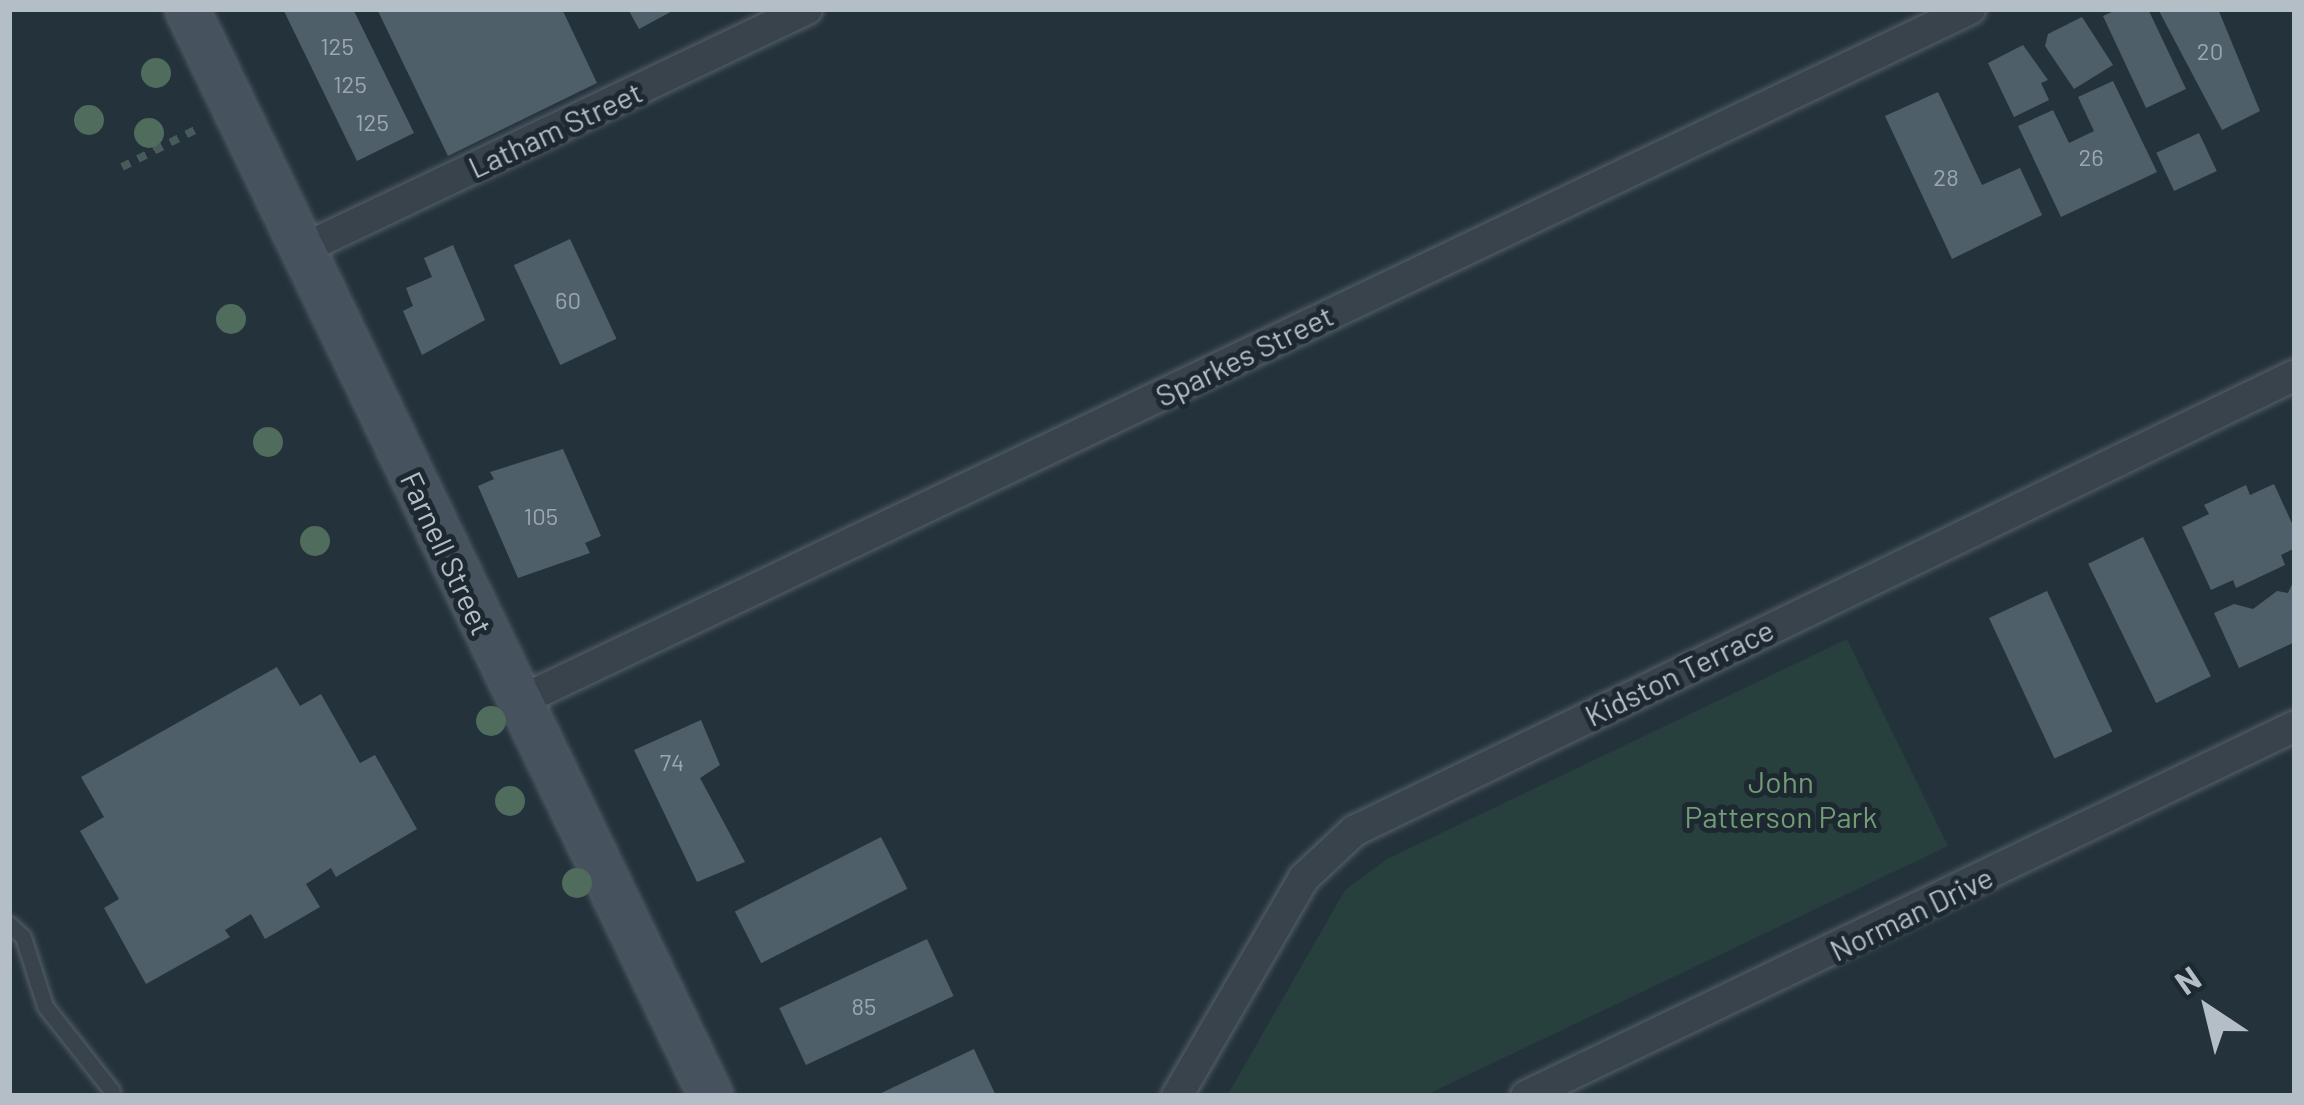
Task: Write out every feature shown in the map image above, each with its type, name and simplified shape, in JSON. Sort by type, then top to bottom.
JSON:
[{"type":"street","name":"Farnell Street","points":[[187,9],[711,1096]]},
{"type":"street","name":"Latham Street","points":[[302,249],[806,9]]},
{"type":"street","name":"Sparkes Street","points":[[518,702],[1970,9]]},
{"type":"street","name":"Kidston Terrace","points":[[1177,1096],[1304,878],[1354,831],[2295,375]]},
{"type":"street","name":"Norman Drive","points":[[1526,1096],[2295,726]]},
{"type":"lane","points":[[9,924],[23,938],[45,1006],[112,1091]]},
{"type":"path","points":[[122,167],[235,110]]},
{"type":"green space","name":"John Patterson Park","points":[[1847,639],[1948,846],[1424,1096],[1227,1096],[1345,890],[1387,859]]},
{"type":"building","points":[[283,9],[353,9],[414,133],[357,161]]},
{"type":"building","points":[[377,9],[562,9],[597,83],[448,156]]},
{"type":"building","points":[[628,9],[676,9],[639,29]]},
{"type":"building","points":[[2118,9],[2148,9],[2186,89],[2146,108],[2103,16]]},
{"type":"building","points":[[2158,9],[2218,9],[2260,111],[2222,130]]},
{"type":"building","points":[[2082,17],[2113,65],[2074,89],[2045,46],[2048,34]]},
{"type":"building","points":[[2023,45],[2048,80],[2041,83],[2049,100],[2014,117],[1988,63]]},
{"type":"building","points":[[2113,81],[2157,172],[2061,217],[2018,126],[2053,110],[2069,143],[2094,131],[2078,97]]},
{"type":"building","points":[[1938,92],[1982,185],[2020,168],[2042,215],[1952,259],[1885,116]]},
{"type":"building","points":[[2199,133],[2217,171],[2174,191],[2156,153]]},
{"type":"building","points":[[570,239],[616,339],[560,365],[514,265]]},
{"type":"building","points":[[453,245],[485,320],[422,355],[403,311],[413,306],[406,288],[432,277],[424,258]]},
{"type":"building","points":[[563,449],[601,536],[585,543],[590,553],[518,578],[478,486],[494,479],[490,472]]},
{"type":"building","points":[[2274,484],[2295,530],[2295,548],[2281,555],[2285,565],[2236,588],[2233,580],[2211,590],[2182,527],[2209,514],[2204,505],[2246,485],[2250,495]]},
{"type":"building","points":[[2143,537],[2211,676],[2156,703],[2088,564]]},
{"type":"building","points":[[2295,578],[2295,642],[2239,668],[2214,613],[2234,604],[2253,609],[2277,591],[2288,593]]},
{"type":"building","points":[[2047,591],[2113,731],[2055,759],[1989,618]]},
{"type":"building","points":[[277,667],[300,706],[321,694],[360,763],[375,755],[417,829],[336,877],[331,868],[306,884],[320,907],[265,939],[251,914],[225,930],[230,937],[146,984],[104,908],[119,899],[80,831],[104,817],[81,777]]},
{"type":"building","points":[[701,720],[720,765],[700,778],[745,862],[697,882],[634,750]]},
{"type":"building","points":[[881,837],[907,889],[761,963],[735,911]]},
{"type":"building","points":[[927,939],[954,996],[806,1065],[779,1008]]},
{"type":"building","points":[[974,1049],[996,1096],[875,1096]]}]
